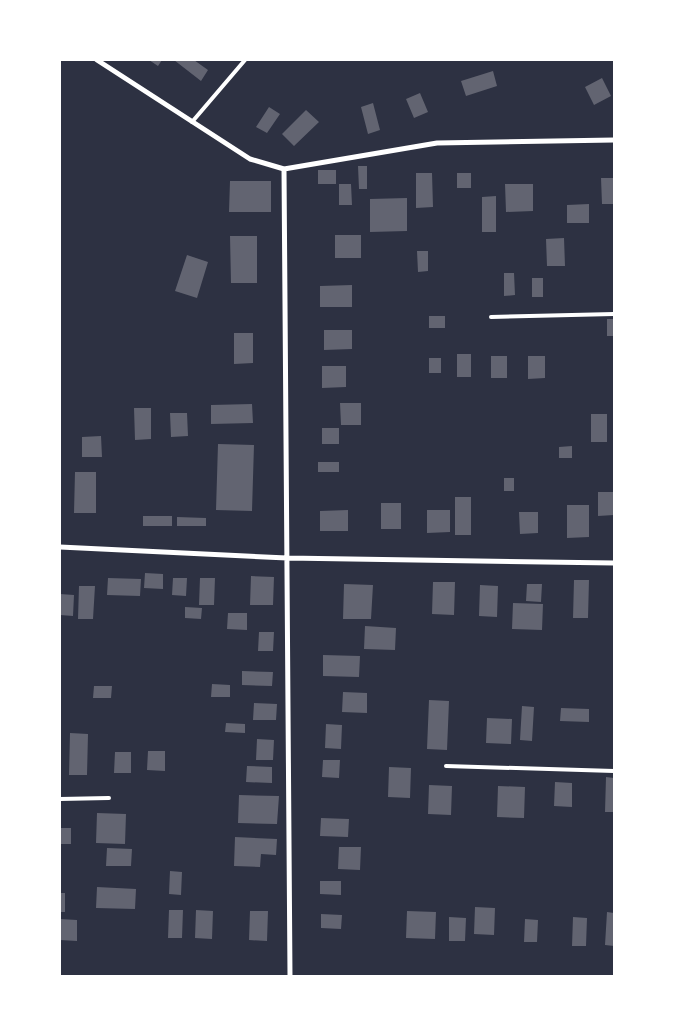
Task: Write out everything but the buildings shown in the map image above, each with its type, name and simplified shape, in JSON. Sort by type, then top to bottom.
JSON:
[{"type":"street","points":[[97,60],[250,159],[284,169],[437,142],[614,140]]},
{"type":"street","points":[[284,169],[290,976]]},
{"type":"street","points":[[60,548],[287,558],[614,563]]},
{"type":"lane","points":[[192,122],[245,60]]},
{"type":"lane","points":[[492,317],[614,314]]},
{"type":"lane","points":[[446,766],[614,771]]},
{"type":"lane","points":[[60,799],[109,798]]}]
